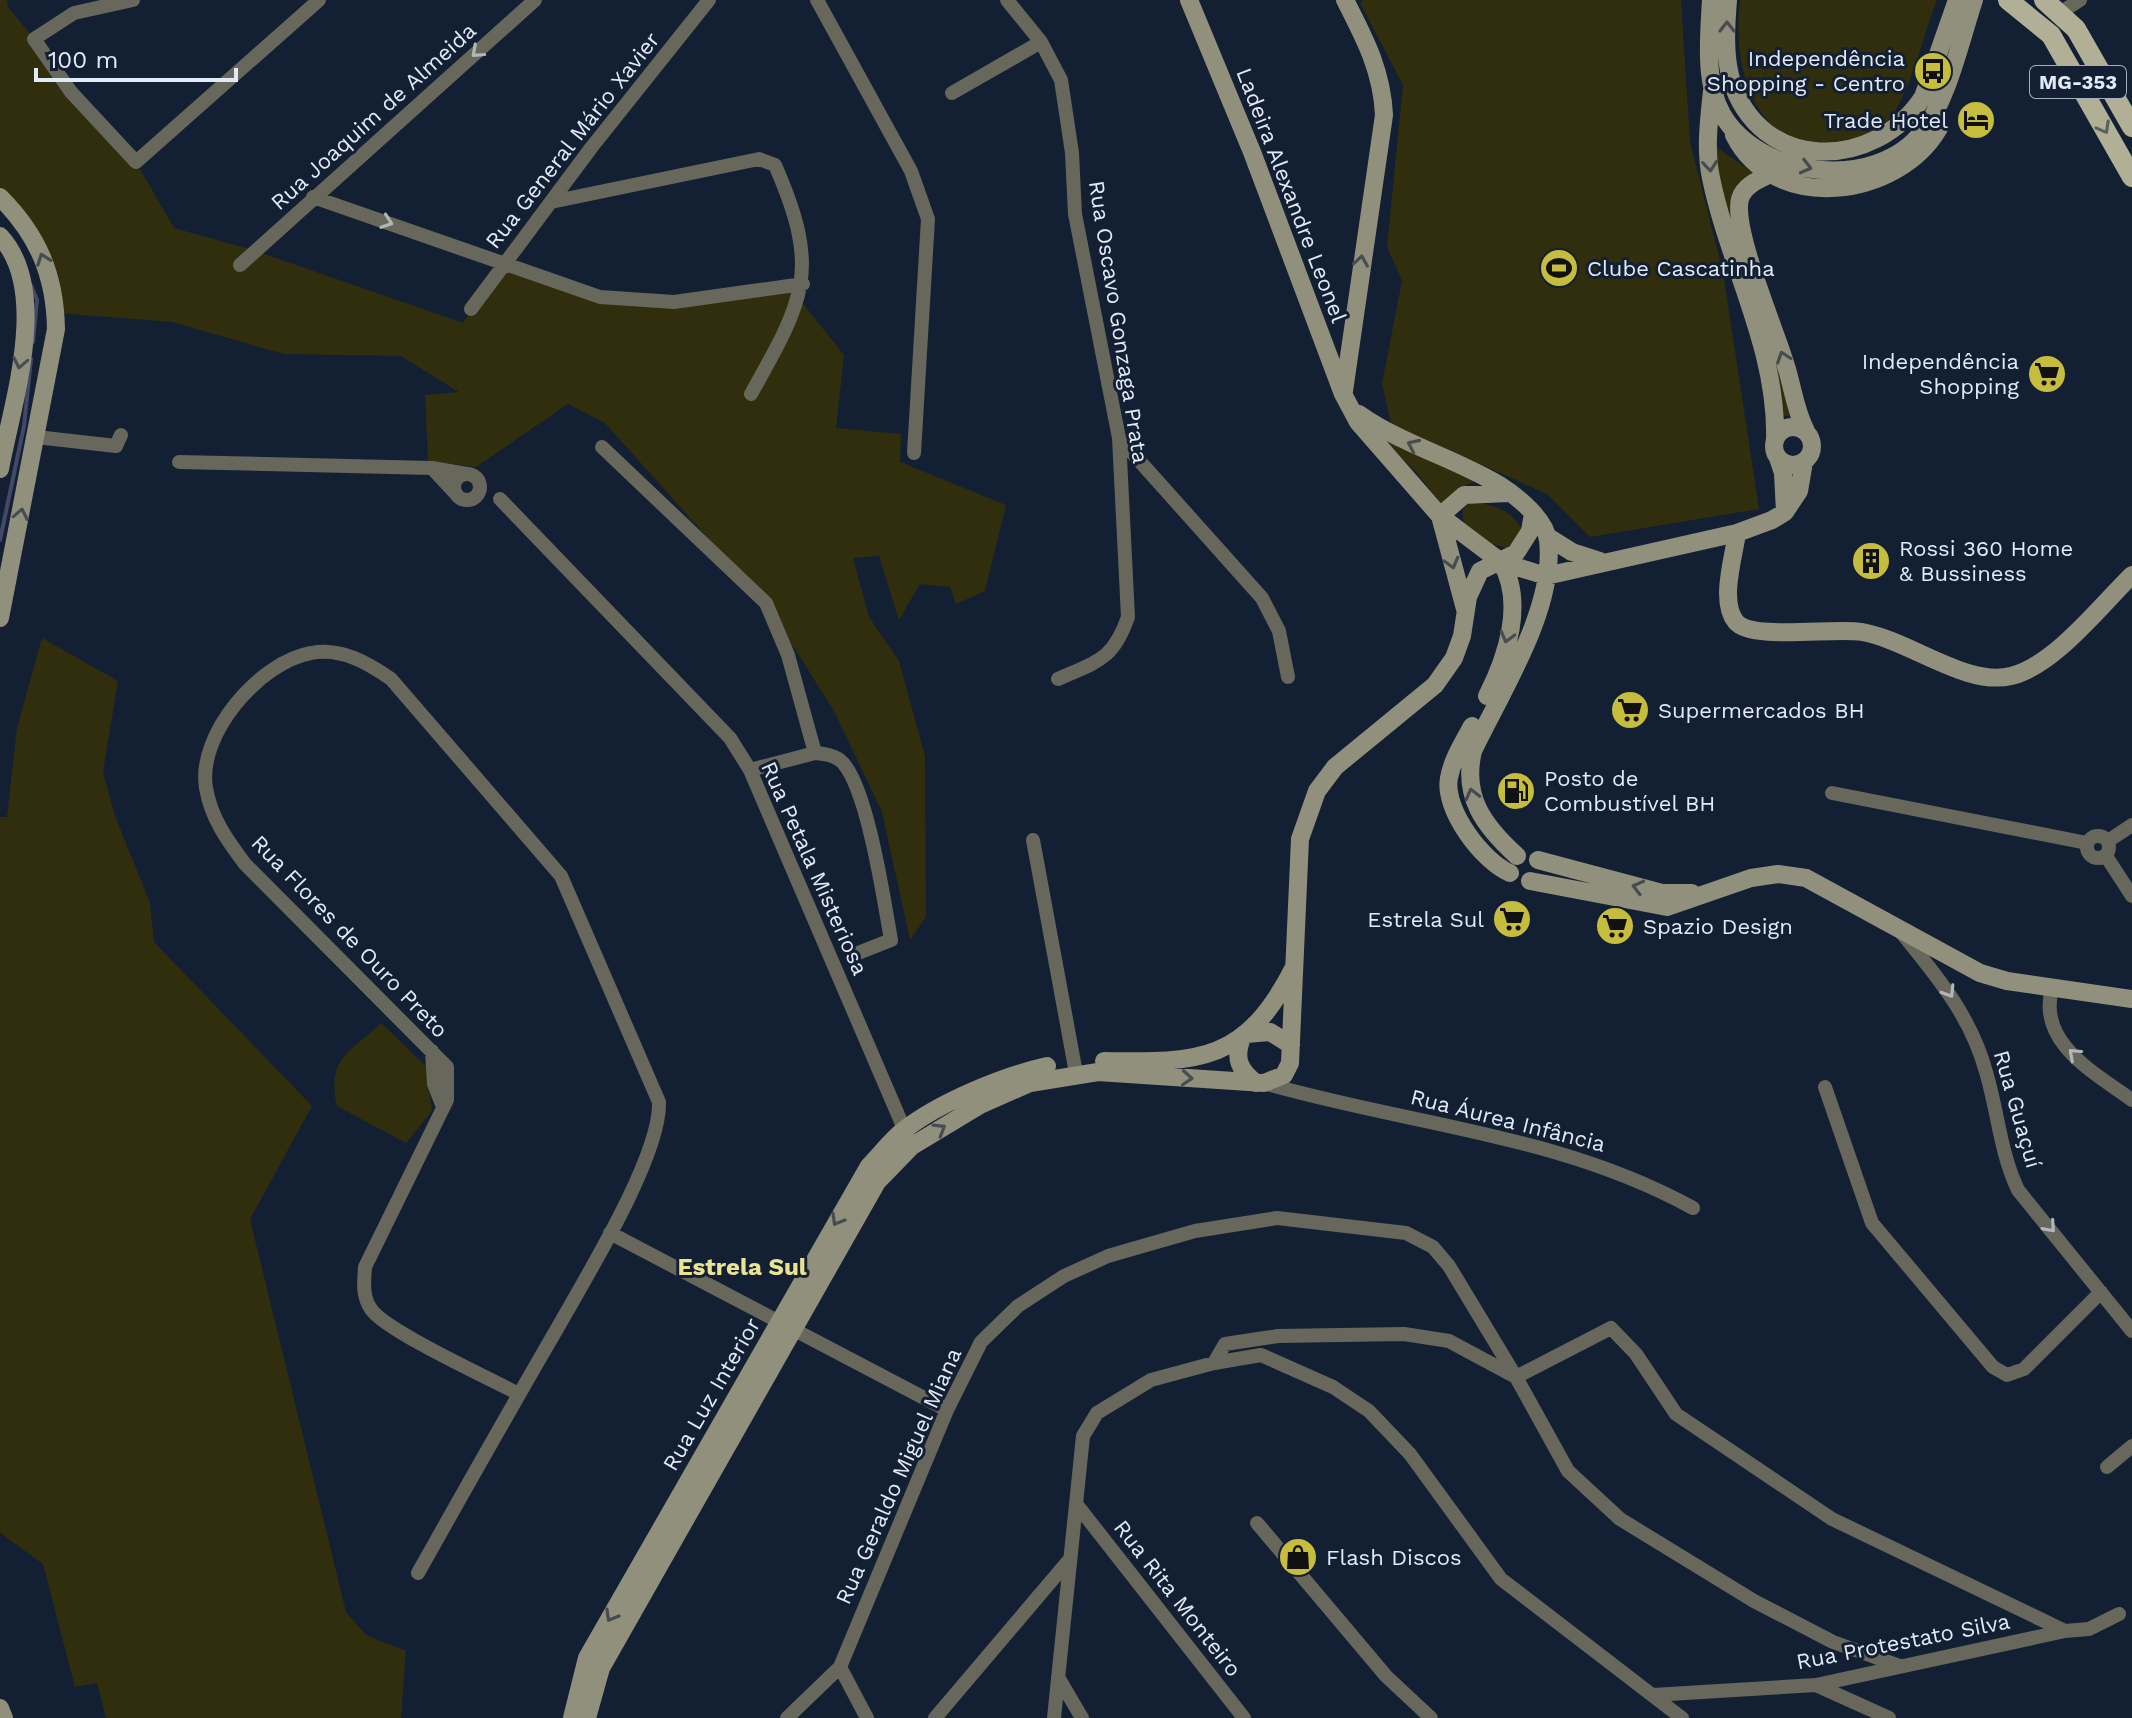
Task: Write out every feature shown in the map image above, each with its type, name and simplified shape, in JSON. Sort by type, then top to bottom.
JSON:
[{"type":"main road","name":"Ladeira Alexandre Leonel","points":[[1189,0],[1252,152],[1347,401],[1358,422],[1440,516],[1501,562],[1546,576]]},
{"type":"main road","points":[[1345,0],[1374,56],[1383,88],[1384,115],[1347,401],[1398,438],[1512,494],[1533,514],[1548,537],[1581,556],[1603,561]]},
{"type":"main road","points":[[1711,0],[1713,89],[1708,128],[1710,176],[1772,385],[1776,450],[1783,473],[1785,512]]},
{"type":"main road","points":[[1728,0],[1729,70],[1741,104],[1763,129],[1783,141],[1829,153],[1875,142],[1899,126],[1915,109],[1963,8]]},
{"type":"main road","name":"MG-353","points":[[2008,0],[2051,35],[2132,177]]},
{"type":"main road","name":"MG-353","points":[[2052,6],[2076,29],[2126,105],[2132,127]]},
{"type":"main road","points":[[1713,89],[1742,150],[1773,173],[1788,180],[1836,189],[1873,183],[1907,164],[1930,141],[1947,114],[1955,89],[1963,8]]},
{"type":"main road","points":[[1730,126],[1765,152],[1799,166],[1841,171],[1876,165],[1923,131],[1937,107],[1960,40]]},
{"type":"main road","points":[[1546,576],[1737,533],[1785,512],[1799,491],[1804,462],[1812,447],[1796,412],[1787,369],[1740,225],[1741,196],[1750,185],[1773,173]]},
{"type":"main road","points":[[0,197],[24,221],[44,255],[56,304],[56,329],[0,618]]},
{"type":"main road","points":[[0,236],[9,245],[23,282],[26,331],[0,469]]},
{"type":"main road","points":[[1776,450],[1787,428],[1806,431]]},
{"type":"main road","points":[[1776,450],[1787,465],[1804,462]]},
{"type":"main road","points":[[1465,609],[1440,516],[1456,499],[1473,492],[1512,494]]},
{"type":"main road","points":[[1298,960],[1244,1036],[1237,1059],[1244,1073],[1260,1083],[1284,1075],[1291,1054],[1298,960],[1300,839],[1317,791],[1335,767],[1435,685],[1454,658],[1462,636],[1465,609],[1480,571],[1501,562],[1523,546],[1533,514]]},
{"type":"main road","points":[[1737,533],[1729,592],[1733,618],[1740,626],[1757,631],[1856,631],[1878,635],[1980,678],[2012,676],[2049,656],[2132,575]]},
{"type":"main road","points":[[1548,537],[1546,576],[1539,610],[1473,751],[1469,767],[1469,784],[1479,813],[1513,864],[1515,879],[1650,906],[1677,906],[1766,876],[1806,878],[1980,973],[2052,989],[2129,998]]},
{"type":"main road","points":[[1501,562],[1512,583],[1512,619],[1490,689],[1456,756],[1448,786],[1451,801],[1474,845],[1498,867],[1513,864],[1530,854],[1538,860],[1662,893],[1714,891]]},
{"type":"main road","points":[[1539,610],[1578,568]]},
{"type":"main road","points":[[1530,881],[1538,872],[1538,860]]},
{"type":"main road","points":[[1244,1036],[1270,1032],[1291,1054]]},
{"type":"main road","name":"Rua Luz Interior","points":[[572,1718],[587,1658],[787,1324],[908,1138],[992,1099],[1076,1066],[1192,1060],[1244,1036]]},
{"type":"main road","name":"Rua Luz Interior","points":[[1076,1066],[1260,1083]]},
{"type":"main road","name":"Rua Luz Interior","points":[[587,1718],[601,1668],[787,1324]]},
{"type":"main road","points":[[0,1708],[4,1718]]},
{"type":"street","points":[[133,0],[74,13],[34,39],[71,92],[136,162],[319,0]]},
{"type":"street","name":"Rua Joaquim de Almeida","points":[[240,265],[535,0]]},
{"type":"street","name":"Rua General Mário Xavier","points":[[471,309],[709,0]]},
{"type":"street","points":[[817,0],[911,171],[928,219],[914,453]]},
{"type":"street","name":"Rua Oscavo Gonzaga Prata","points":[[1007,0],[1041,42],[1061,80],[1072,153],[1075,214],[1119,438],[1128,617],[1119,643],[1109,656],[1058,679]]},
{"type":"street","points":[[2052,6],[2080,0]]},
{"type":"street","points":[[952,93],[1041,42]]},
{"type":"street","points":[[551,202],[759,159],[775,165],[792,203],[803,244],[803,284],[792,321],[751,394]]},
{"type":"street","points":[[313,197],[600,297],[674,302],[803,284]]},
{"type":"street","points":[[36,437],[116,446],[121,435]]},
{"type":"street","points":[[1119,438],[1262,598],[1279,631],[1288,677]]},
{"type":"street","points":[[602,447],[766,603],[788,655],[815,753]]},
{"type":"street","points":[[179,462],[432,468],[471,475],[480,487],[464,497]]},
{"type":"street","points":[[432,468],[464,497],[500,499]]},
{"type":"street","points":[[464,497],[456,480],[471,475]]},
{"type":"street","name":"Rua Petala Misteriosa","points":[[471,475],[500,499],[730,738],[750,770],[908,1138]]},
{"type":"street","name":"Rua Flores de Ouro Preto","points":[[418,1573],[610,1233],[651,1142],[659,1115],[659,1102],[561,876],[391,679],[366,662],[339,653],[311,653],[283,664],[255,686],[215,730],[205,785],[221,832],[245,864],[447,1067],[449,1084],[443,1107],[365,1267],[363,1290],[372,1311],[519,1394]]},
{"type":"street","points":[[750,770],[815,753],[841,760],[851,774],[878,860],[891,940],[853,955]]},
{"type":"street","points":[[1832,793],[2087,843],[2099,836],[2132,896]]},
{"type":"street","points":[[2107,848],[2132,825]]},
{"type":"street","points":[[1033,840],[1076,1066]]},
{"type":"street","name":"Rua Guaçuí","points":[[1901,931],[1947,987],[1975,1042],[1986,1071],[2005,1163],[2018,1190],[2132,1331]]},
{"type":"street","points":[[2052,989],[2048,1012],[2057,1037],[2067,1050],[2132,1100]]},
{"type":"street","points":[[1291,1054],[1305,1095]]},
{"type":"street","name":"Rua Áurea Infância","points":[[1260,1083],[1535,1145],[1646,1182],[1693,1208]]},
{"type":"street","points":[[1825,1087],[1872,1223],[1993,1367],[2007,1375],[2024,1369],[2101,1292]]},
{"type":"street","name":"Rua Geraldo Miguel Miana","points":[[787,1718],[840,1667],[947,1410],[981,1342],[1018,1306],[1064,1276],[1108,1256],[1195,1231],[1277,1218],[1406,1233],[1433,1247],[1449,1266],[1516,1377],[1568,1471],[1620,1519],[1754,1601],[1833,1642],[1900,1666]]},
{"type":"street","points":[[610,1233],[947,1410]]},
{"type":"street","points":[[1214,1363],[1225,1344],[1278,1336],[1404,1334],[1449,1341],[1516,1377],[1611,1328],[1636,1354],[1676,1414],[1832,1519],[2065,1631]]},
{"type":"street","points":[[1054,1718],[1083,1436],[1097,1413],[1151,1380],[1214,1363],[1261,1355],[1333,1387],[1369,1411],[1410,1454],[1501,1579],[1682,1718]]},
{"type":"street","points":[[2107,1467],[2132,1446]]},
{"type":"street","name":"Rua Rita Monteiro","points":[[1077,1505],[1244,1718]]},
{"type":"street","points":[[1257,1523],[1386,1676],[1431,1718]]},
{"type":"street","points":[[935,1718],[1070,1559]]},
{"type":"street","name":"Rua Protestato Silva","points":[[1653,1695],[1816,1685],[2065,1631],[2089,1629],[2119,1614]]},
{"type":"street","points":[[840,1667],[867,1718]]},
{"type":"street","points":[[1058,1676],[1082,1718]]},
{"type":"street","points":[[1816,1685],[1889,1718]]},
{"type":"shaded area","points":[[0,0],[7,0],[8,7],[136,162],[174,228],[253,250],[463,323],[505,262],[600,297],[674,302],[789,286],[844,355],[836,428],[901,434],[900,462],[1006,505],[985,591],[956,604],[950,587],[920,584],[899,620],[879,556],[853,558],[869,617],[899,661],[925,756],[926,917],[910,940],[882,812],[834,711],[766,603],[605,423],[568,404],[476,467],[428,461],[425,395],[459,392],[401,356],[284,354],[172,322],[56,313],[33,227],[0,192]]},
{"type":"shaded area","name":"Clube Cascatinha","points":[[1364,0],[1681,0],[1690,142],[1723,272],[1759,509],[1590,537],[1547,494],[1391,424],[1382,383],[1402,281],[1387,247],[1403,85],[1360,3]]},
{"type":"shaded area","points":[[1740,0],[1937,0],[1909,83],[1894,113],[1880,129],[1868,136],[1835,143],[1807,142],[1784,134],[1766,119],[1753,99],[1745,76],[1738,25]]},
{"type":"shaded area","points":[[1715,146],[1755,174],[1737,194],[1791,416],[1782,416],[1715,177]]},
{"type":"shaded area","points":[[1381,438],[1475,480],[1456,489],[1442,506],[1416,472]]},
{"type":"shaded area","points":[[1468,503],[1498,508],[1516,521],[1521,528],[1509,549],[1490,543],[1463,522],[1463,510]]},
{"type":"shaded area","points":[[42,638],[118,681],[103,772],[115,816],[150,903],[154,942],[312,1106],[250,1219],[346,1612],[366,1635],[406,1651],[401,1718],[106,1718],[97,1683],[75,1687],[43,1564],[0,1533],[0,817],[7,817],[17,728]]},
{"type":"shaded area","points":[[381,1023],[426,1066],[432,1111],[406,1143],[337,1106],[334,1090],[338,1067],[343,1058]]},
{"type":"waterway","points":[[31,285],[37,300],[33,342]]},
{"type":"waterway","points":[[0,540],[24,426],[31,359]]},
{"type":"place","name":"Independência Shopping - Centro","points":[[1933,71]]},
{"type":"place","name":"Trade Hotel","points":[[1976,120]]},
{"type":"place","name":"Clube Cascatinha","points":[[1559,268]]},
{"type":"place","name":"Independência Shopping","points":[[2047,374]]},
{"type":"place","name":"Rossi 360 Home & Bussiness","points":[[1871,561]]},
{"type":"place","name":"Supermercados BH","points":[[1630,710]]},
{"type":"place","name":"Posto de Combustível BH","points":[[1516,791]]},
{"type":"place","name":"Estrela Sul","points":[[1512,919]]},
{"type":"place","name":"Spazio Design","points":[[1615,926]]},
{"type":"place","name":"Flash Discos","points":[[1298,1557]]},
{"type":"district","name":"Estrela Sul","points":[[742,1267]]}]
